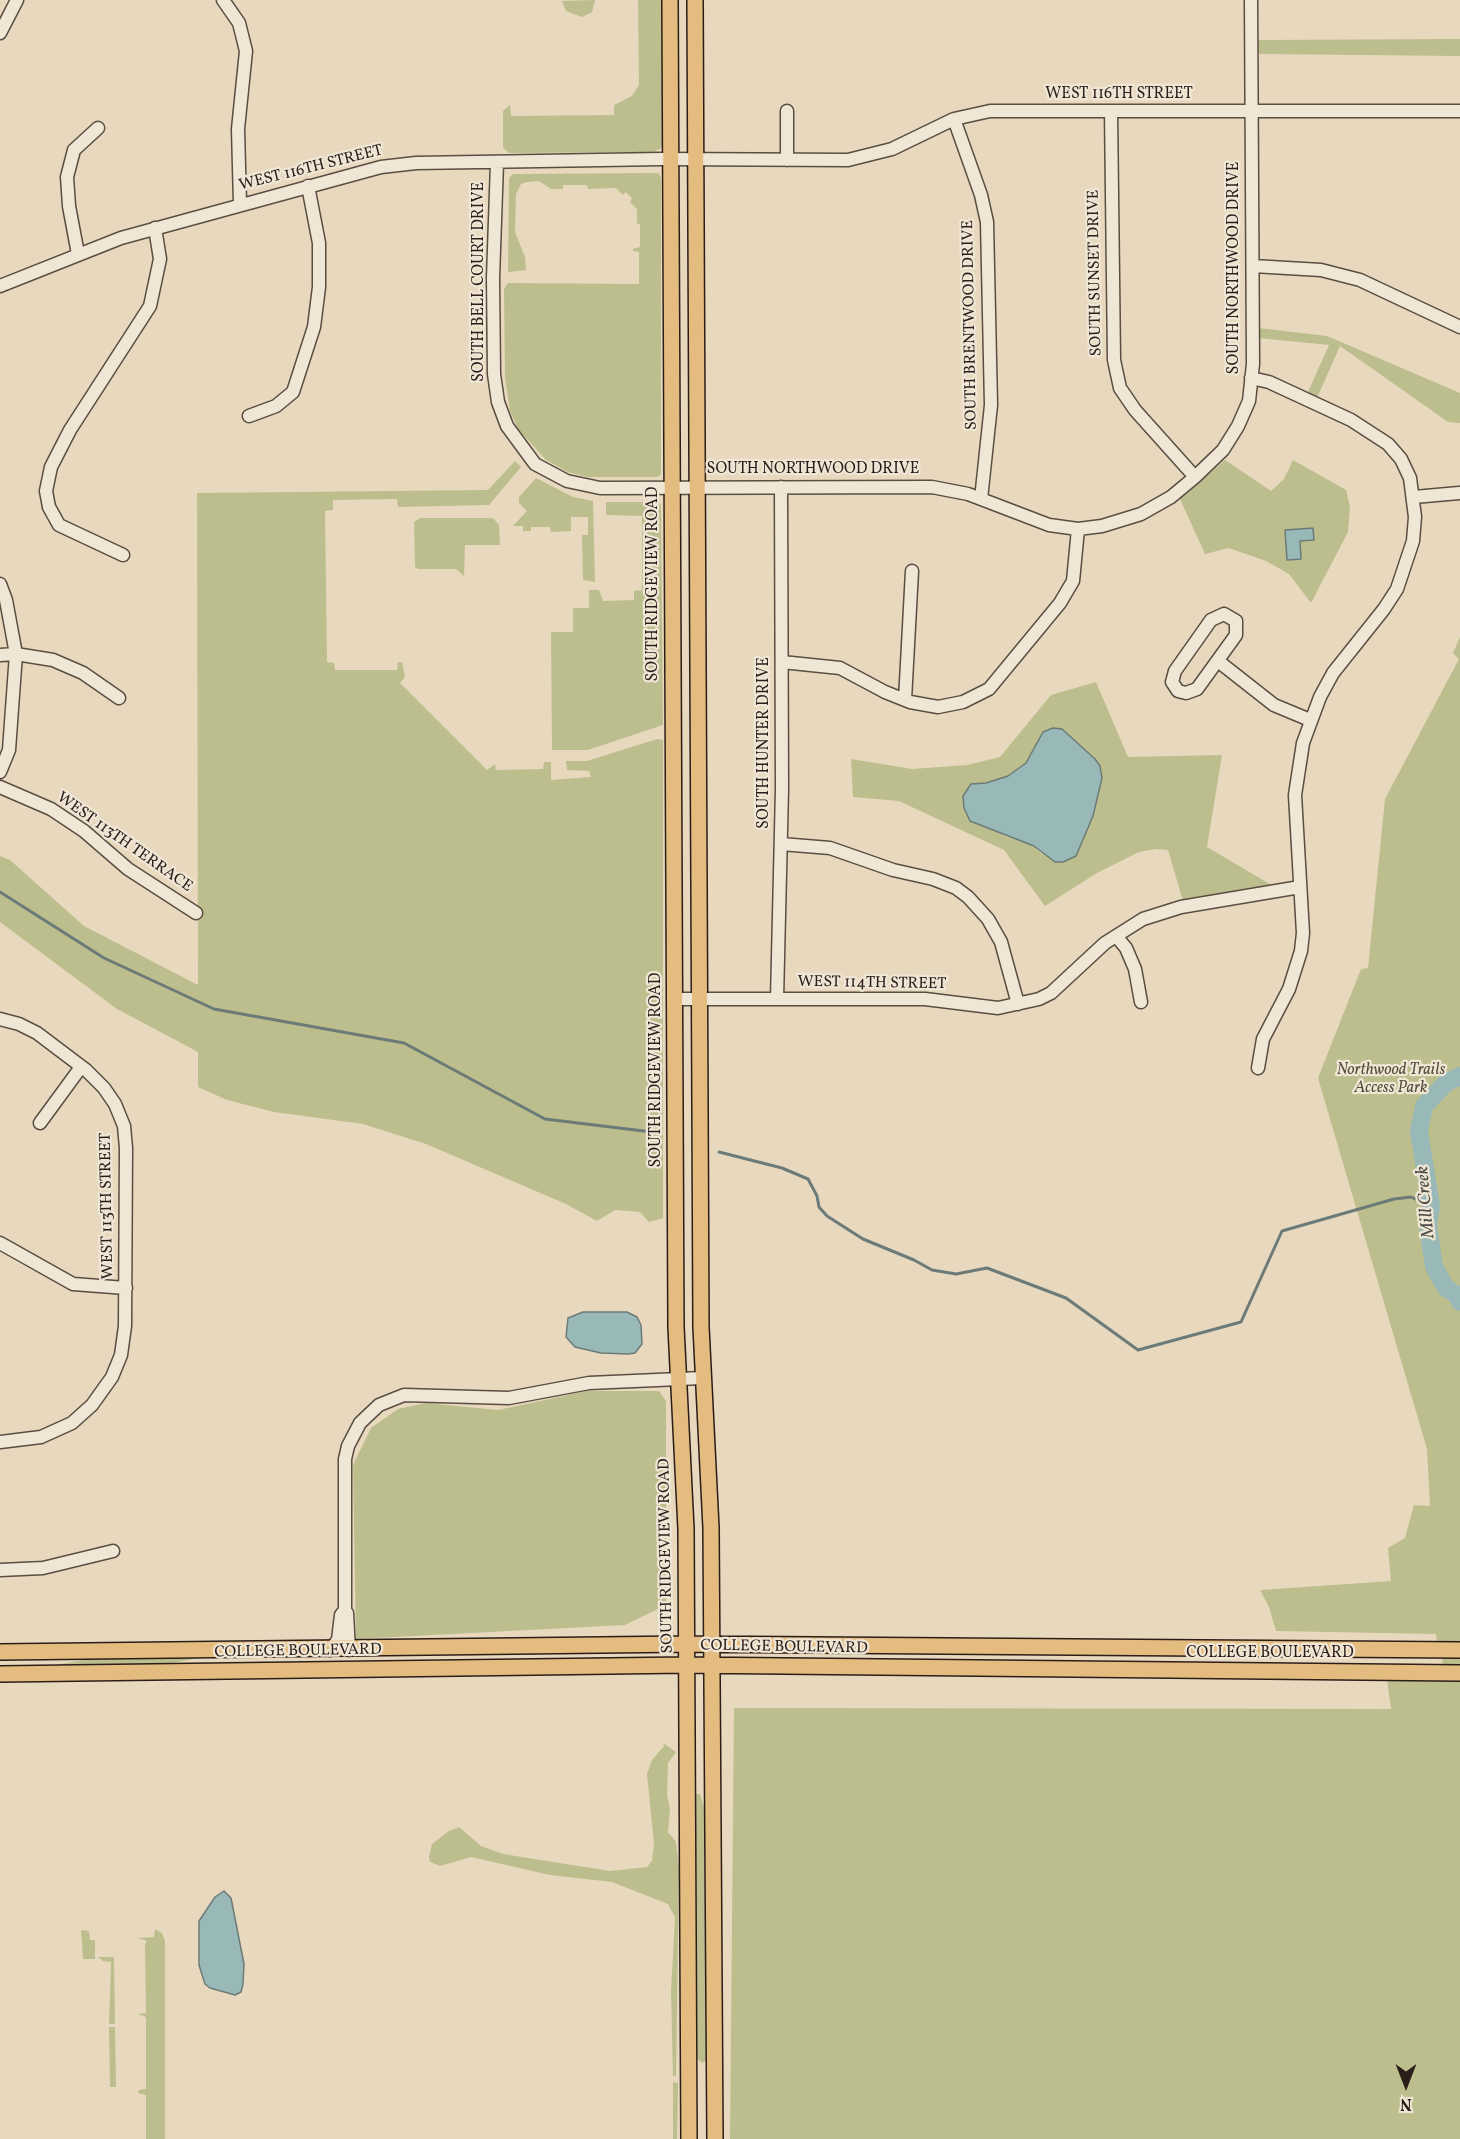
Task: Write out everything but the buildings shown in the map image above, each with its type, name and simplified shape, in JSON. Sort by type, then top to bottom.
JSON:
[{"type":"main road","name":"SOUTH RIDGEVIEW ROAD","points":[[670,0],[674,999],[678,1379],[686,1529],[689,2139]]},
{"type":"main road","points":[[695,0],[702,1378],[711,1528],[715,2139]]},
{"type":"main road","name":"COLLEGE BOULEVARD","points":[[0,1652],[341,1650],[687,1644],[1460,1650]]},
{"type":"main road","name":"COLLEGE BOULEVARD","points":[[0,1674],[687,1665],[1460,1673]]},
{"type":"street","points":[[0,33],[17,0]]},
{"type":"street","points":[[223,0],[239,23],[246,51],[238,129],[240,204]]},
{"type":"street","name":"SOUTH NORTHWOOD DRIVE","points":[[671,486],[932,487],[981,499],[1040,522],[1078,529],[1102,526],[1141,514],[1171,497],[1195,477],[1223,450],[1238,426],[1249,401],[1253,266],[1251,0]]},
{"type":"street","points":[[787,111],[788,160]]},
{"type":"street","name":"WEST 116TH STREET","points":[[0,286],[78,254],[155,228],[381,167],[416,163],[671,159],[848,160],[875,155],[954,118],[990,111],[1460,111]]},
{"type":"street","name":"SOUTH SUNSET DRIVE","points":[[1111,111],[1114,360],[1120,388],[1135,410],[1195,477]]},
{"type":"street","name":"SOUTH BRENTWOOD DRIVE","points":[[954,118],[981,195],[987,222],[991,405],[981,499]]},
{"type":"street","points":[[78,254],[69,206],[68,177],[74,150],[98,128]]},
{"type":"street","name":"SOUTH BELL COURT DRIVE","points":[[497,163],[493,278],[494,374],[498,402],[507,426],[535,464],[567,481],[600,488],[671,486]]},
{"type":"street","points":[[249,417],[276,406],[293,392],[314,327],[319,288],[319,243],[308,186]]},
{"type":"street","points":[[123,555],[59,525],[49,507],[46,491],[51,466],[70,430],[150,306],[160,259],[155,228]]},
{"type":"street","points":[[1253,266],[1321,270],[1360,280],[1460,327]]},
{"type":"street","points":[[1251,378],[1269,382],[1372,431],[1401,459],[1414,497],[1413,541],[1397,589],[1333,673],[1310,720],[1303,743],[1295,795],[1301,951],[1289,989],[1263,1039],[1258,1068]]},
{"type":"street","name":"SOUTH HUNTER DRIVE","points":[[777,999],[781,844],[781,487]]},
{"type":"street","points":[[1414,497],[1459,493]]},
{"type":"street","points":[[782,662],[840,668],[905,700],[938,707],[963,702],[989,689],[1060,603],[1073,581],[1078,529]]},
{"type":"street","points":[[905,700],[912,571]]},
{"type":"street","points":[[0,584],[6,600],[16,654],[9,750],[0,772]]},
{"type":"street","points":[[1224,614],[1236,621],[1238,630],[1218,661],[1194,691],[1182,693],[1173,685],[1174,671],[1211,620],[1224,614]]},
{"type":"street","points":[[0,655],[16,654],[53,660],[73,669],[119,698]]},
{"type":"street","points":[[1218,661],[1274,705],[1310,720]]},
{"type":"street","name":"WEST 113TH TERRACE","points":[[0,787],[51,809],[84,831],[128,869],[195,913]]},
{"type":"street","points":[[781,844],[830,848],[893,870],[933,879],[956,888],[968,897],[988,919],[1001,942],[1018,1004]]},
{"type":"street","name":"WEST 114TH STREET","points":[[674,999],[926,999],[998,1008],[1039,999],[1051,993],[1116,936],[1143,919],[1181,908],[1300,887]]},
{"type":"street","points":[[1116,936],[1126,948],[1135,969],[1141,1002]]},
{"type":"street","name":"WEST 113TH STREET","points":[[0,1019],[19,1024],[37,1033],[104,1088],[115,1104],[124,1126],[126,1148],[125,1326],[121,1355],[112,1377],[101,1396],[81,1416],[64,1428],[22,1442],[0,1442]]},
{"type":"street","points":[[40,1123],[81,1067]]},
{"type":"street","points":[[0,1243],[73,1284],[126,1288]]},
{"type":"street","points":[[341,1650],[348,1614],[345,1610],[344,1474],[348,1446],[360,1423],[379,1405],[390,1399],[420,1394],[509,1398],[589,1383],[702,1378]]},
{"type":"street","points":[[0,1570],[43,1568],[113,1551]]},
{"type":"street","points":[[343,1670],[338,1640],[341,1615],[345,1610]]},
{"type":"green space","points":[[595,0],[592,12],[582,17],[566,11],[562,1]]},
{"type":"green space","points":[[638,0],[666,0],[665,143],[660,149],[653,152],[509,153],[503,148],[503,111],[510,105],[511,116],[614,115],[614,105],[632,96],[639,85]]},
{"type":"green space","points":[[1460,39],[1460,56],[1259,54],[1258,40]]},
{"type":"green space","points":[[658,173],[661,178],[661,474],[658,477],[587,477],[568,472],[546,460],[518,429],[510,411],[505,378],[504,289],[508,283],[639,284],[639,252],[633,251],[640,247],[640,224],[637,224],[637,209],[630,202],[632,198],[626,192],[623,195],[616,188],[588,189],[587,185],[563,185],[563,189],[551,189],[539,181],[521,184],[516,194],[515,232],[525,257],[526,270],[508,272],[509,178],[513,174]]},
{"type":"green space","points":[[1258,328],[1327,336],[1460,393],[1460,423],[1448,422],[1340,346],[1317,398],[1307,394],[1329,345],[1258,338]]},
{"type":"green space","points":[[1225,460],[1271,491],[1284,479],[1293,460],[1346,490],[1350,507],[1348,532],[1311,603],[1289,574],[1266,561],[1229,548],[1205,554],[1180,499]]},
{"type":"green space","points":[[515,461],[521,467],[489,505],[398,507],[397,499],[333,500],[333,510],[325,511],[327,662],[334,663],[335,670],[397,670],[398,662],[402,662],[405,677],[400,683],[487,770],[495,764],[496,770],[543,769],[544,762],[551,762],[551,780],[591,777],[589,771],[567,770],[566,761],[587,761],[657,739],[663,740],[663,1218],[649,1222],[640,1212],[615,1210],[597,1221],[566,1204],[426,1144],[363,1124],[274,1112],[227,1100],[198,1087],[198,1052],[117,1009],[0,922],[0,856],[10,860],[84,926],[198,985],[197,493],[488,490]]},
{"type":"green space","points":[[536,478],[573,497],[593,501],[595,582],[583,580],[582,535],[588,535],[588,517],[571,517],[571,531],[551,532],[550,527],[531,527],[531,531],[523,531],[523,526],[513,526],[527,511],[519,503],[519,497]]},
{"type":"green space","points":[[606,502],[659,502],[661,506],[663,725],[588,750],[552,750],[551,632],[573,632],[573,608],[589,608],[589,590],[599,590],[603,601],[634,600],[634,591],[642,590],[642,516],[606,515]]},
{"type":"green space","points":[[420,518],[493,518],[499,525],[500,545],[465,545],[464,576],[456,569],[418,569],[415,567],[414,522]]},
{"type":"green space","name":"Northwood Trails Access Park","points":[[1460,637],[1460,2139],[730,2139],[734,1708],[1391,1709],[1386,1672],[1442,1672],[1443,1650],[1437,1643],[1436,1634],[1276,1631],[1269,1607],[1260,1590],[1391,1581],[1388,1548],[1405,1538],[1414,1505],[1430,1506],[1427,1449],[1318,1078],[1361,969],[1368,968],[1385,799],[1459,659],[1453,653]]},
{"type":"green space","points":[[1096,682],[1128,757],[1222,755],[1207,847],[1273,886],[1183,901],[1168,850],[1156,849],[1139,852],[1097,873],[1045,906],[1004,850],[899,801],[853,797],[851,759],[912,769],[967,765],[1000,757],[1051,695]],"holes":[[[1062,729],[1100,766],[1042,854],[1034,846],[1005,836],[981,823],[986,783],[1008,776],[1026,763],[1043,732]]]},
{"type":"green space","points":[[587,1391],[659,1391],[666,1401],[666,1605],[625,1625],[356,1639],[353,1465],[371,1428],[398,1409],[426,1403],[498,1410]]},
{"type":"green space","points":[[106,1656],[211,1656],[154,1666],[44,1667]]},
{"type":"green space","points":[[663,1743],[676,1752],[668,1763],[667,1795],[670,1809],[668,1832],[676,1842],[679,1868],[676,2076],[673,2076],[671,1992],[675,1917],[668,1904],[612,1882],[550,1875],[471,1857],[440,1866],[430,1862],[429,1857],[432,1844],[449,1831],[459,1827],[481,1846],[503,1854],[610,1871],[647,1867],[652,1861],[654,1844],[647,1774],[652,1760],[664,1746]]},
{"type":"green space","points":[[695,1794],[700,1794],[707,1817],[709,2058],[702,2063],[696,2057]]},
{"type":"green space","points":[[155,1929],[162,1933],[165,1941],[165,2139],[146,2139],[146,2095],[138,2093],[139,2090],[146,2089],[146,2017],[138,2014],[146,2013],[145,1944],[147,1941],[137,1938],[154,1937]]},
{"type":"green space","points":[[81,1930],[89,1931],[90,1940],[95,1940],[95,1959],[83,1959]]},
{"type":"green space","points":[[98,1957],[114,1957],[115,2024],[109,2024],[111,1962],[103,1961]]},
{"type":"green space","points":[[109,2027],[115,2027],[116,2087],[110,2087]]},
{"type":"green space","points":[[673,2082],[678,2083],[677,2139],[673,2139]]},
{"type":"water","points":[[1313,528],[1314,540],[1300,541],[1301,559],[1287,560],[1285,530]]},
{"type":"water","points":[[1053,728],[1062,729],[1095,759],[1100,766],[1102,778],[1093,816],[1076,856],[1063,862],[1055,862],[1034,846],[970,821],[964,808],[963,796],[971,784],[986,783],[1008,776],[1026,763],[1043,732]]},
{"type":"water","points":[[583,1312],[627,1312],[637,1317],[641,1325],[642,1344],[635,1353],[628,1354],[601,1353],[575,1347],[566,1337],[568,1318]]},
{"type":"water","points":[[224,1891],[231,1898],[244,1964],[241,1992],[235,1995],[210,1988],[205,1984],[199,1965],[199,1921],[215,1897]]},
{"type":"waterway","points":[[0,892],[104,958],[214,1009],[404,1043],[545,1119],[652,1132]]},
{"type":"waterway","name":"Mill Creek","points":[[1460,1076],[1446,1083],[1424,1106],[1419,1131],[1431,1206],[1428,1225],[1434,1267],[1446,1288],[1458,1296],[1460,1302]]},
{"type":"waterway","points":[[719,1152],[782,1168],[808,1179],[817,1196],[819,1207],[827,1216],[863,1239],[932,1270],[956,1274],[987,1268],[1066,1298],[1138,1350],[1241,1322],[1282,1231],[1394,1199],[1411,1197],[1431,1206]]}]
